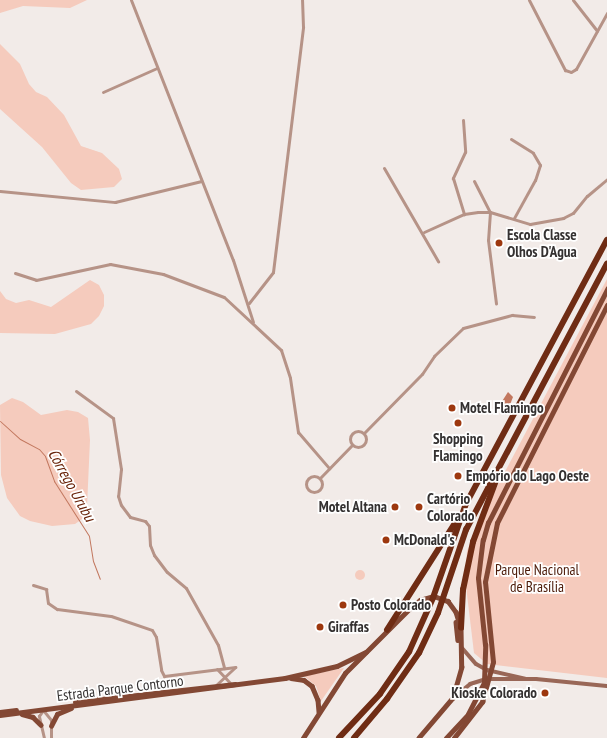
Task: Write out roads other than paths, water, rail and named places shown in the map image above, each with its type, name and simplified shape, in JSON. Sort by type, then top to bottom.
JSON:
[{"type":"highway","points":[[387,630],[464,510],[607,240]]},
{"type":"highway","points":[[354,738],[394,690],[419,654],[438,613],[466,530],[502,463],[535,396],[607,264]]},
{"type":"highway","points":[[461,628],[463,590],[473,542],[502,463]]},
{"type":"highway","points":[[339,738],[380,694],[409,652],[432,598],[464,510]]},
{"type":"main road","points":[[446,738],[468,714],[484,682],[486,651],[478,578],[483,540],[488,523],[607,289]]},
{"type":"main road","points":[[454,738],[482,702],[493,662],[485,582],[497,522],[607,305]]},
{"type":"main road","points":[[304,738],[319,712],[345,674],[387,630],[421,601],[438,597],[451,606],[461,628],[461,676],[453,698]]},
{"type":"main road","points":[[439,717],[456,686],[459,673],[458,630],[451,606]]},
{"type":"main road","points":[[462,648],[476,664],[501,674],[525,679]]},
{"type":"main road","name":"Estrada Parque Contorno","points":[[0,716],[285,678],[337,666],[366,652]]},
{"type":"main road","name":"Estrada Parque Contorno","points":[[285,678],[298,679],[312,686],[318,700],[319,712]]},
{"type":"main road","points":[[419,738],[439,717],[453,698],[470,684],[498,679],[525,679],[607,686]]},
{"type":"main road","name":"Estrada Parque Contorno","points":[[0,712],[216,685],[232,685]]},
{"type":"main road","points":[[51,726],[54,718],[61,712],[81,705]]},
{"type":"main road","points":[[35,708],[43,710],[52,706]]},
{"type":"main road","points":[[0,716],[26,715],[41,725]]},
{"type":"street","points":[[131,0],[249,303],[253,322]]},
{"type":"street","points":[[249,303],[273,272],[303,27],[302,0]]},
{"type":"street","points":[[529,0],[565,70],[571,72],[576,69],[607,13]]},
{"type":"street","points":[[573,0],[597,31]]},
{"type":"street","points":[[104,92],[157,68]]},
{"type":"street","points":[[463,120],[465,152],[452,178],[464,214]]},
{"type":"street","points":[[511,139],[532,153],[540,165],[536,180],[514,218]]},
{"type":"street","points":[[384,168],[403,202],[424,232],[438,261]]},
{"type":"street","points":[[424,232],[464,214],[490,212],[540,224],[564,218],[573,213],[587,196],[607,179]]},
{"type":"street","points":[[0,191],[115,202],[201,181]]},
{"type":"street","points":[[474,181],[490,212],[488,240],[496,303]]},
{"type":"street","points":[[15,273],[36,280],[101,264],[118,265],[170,276],[228,299],[275,342],[284,356],[298,432],[329,468]]},
{"type":"street","points":[[364,433],[422,374],[434,356],[464,328],[512,315],[534,317]]},
{"type":"street","points":[[76,391],[113,418],[121,469],[118,496],[121,505],[130,517],[145,521],[149,526],[150,545],[154,556],[167,572],[186,588],[218,645],[224,668]]},
{"type":"street","points":[[352,445],[350,439],[352,433],[358,431],[364,433]]},
{"type":"street","points":[[352,445],[358,447],[364,444],[366,438],[364,433]]},
{"type":"street","points":[[320,478],[352,445]]},
{"type":"street","points":[[314,476],[320,478],[322,484],[319,490],[309,490],[306,485],[308,478],[314,476]]},
{"type":"street","points":[[33,585],[46,589],[48,603],[56,608],[111,616],[152,630],[156,636],[161,670],[164,676],[235,667],[216,685]]},
{"type":"street","points":[[217,669],[232,685]]},
{"type":"street","points":[[44,738],[39,716],[43,710],[50,716],[51,738]]},
{"type":"street","points":[[43,733],[51,733]]},
{"type":"waterway","name":"Córrego Urubu","points":[[0,421],[20,439],[39,449],[45,456],[54,481],[89,536],[93,561],[100,579]]},
{"type":"place","name":"Escola Classe Olhos D'Agua","points":[[499,243]]},
{"type":"place","name":"Motel Flamingo","points":[[452,408]]},
{"type":"place","name":"Shopping Flamingo","points":[[458,423]]},
{"type":"place","name":"Empório do Lago Oeste","points":[[458,476]]},
{"type":"place","name":"Motel Altana","points":[[395,507]]},
{"type":"place","name":"Cartório Colorado","points":[[419,507]]},
{"type":"place","name":"McDonald's","points":[[386,540]]},
{"type":"place","name":"Posto Colorado","points":[[343,605]]},
{"type":"place","name":"Giraffas","points":[[320,627]]},
{"type":"place","name":"Kioske Colorado","points":[[545,693]]},
{"type":"park label","name":"Parque Nacional de Brasília","points":[[537,578]]}]
